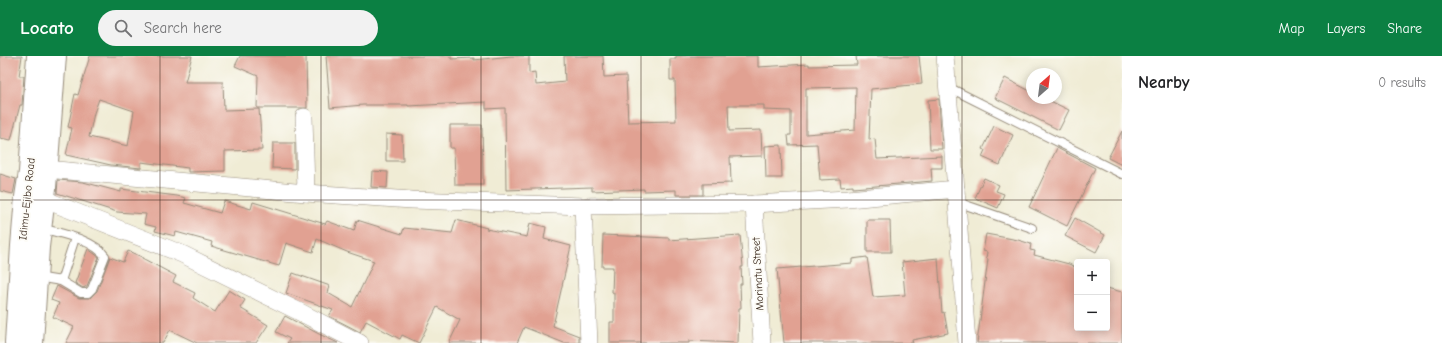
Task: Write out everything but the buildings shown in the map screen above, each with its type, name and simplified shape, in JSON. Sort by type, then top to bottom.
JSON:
[{"type":"main road","name":"Idimu-Ejibo Road","points":[[32,343],[36,277],[33,240],[26,197],[30,172],[38,56]]},
{"type":"main road","name":"Idimu-Ejibo Road","points":[[16,343],[33,240],[43,199],[55,56]]},
{"type":"street","points":[[945,56],[957,196],[967,343]]},
{"type":"street","points":[[304,117],[306,192]]},
{"type":"street","points":[[46,169],[412,200],[583,206],[754,204],[848,199],[957,196]]},
{"type":"street","points":[[43,199],[182,254],[360,343]]},
{"type":"street","name":"Morinatu Street","points":[[754,204],[762,343]]},
{"type":"street","points":[[583,206],[589,343]]},
{"type":"lane","points":[[948,87],[1122,174]]},
{"type":"lane","points":[[957,196],[1032,228]]},
{"type":"lane","points":[[33,240],[75,238],[98,247],[105,256],[92,289],[88,293],[82,293],[60,281],[36,277]]},
{"type":"lane","points":[[60,281],[75,238]]}]
